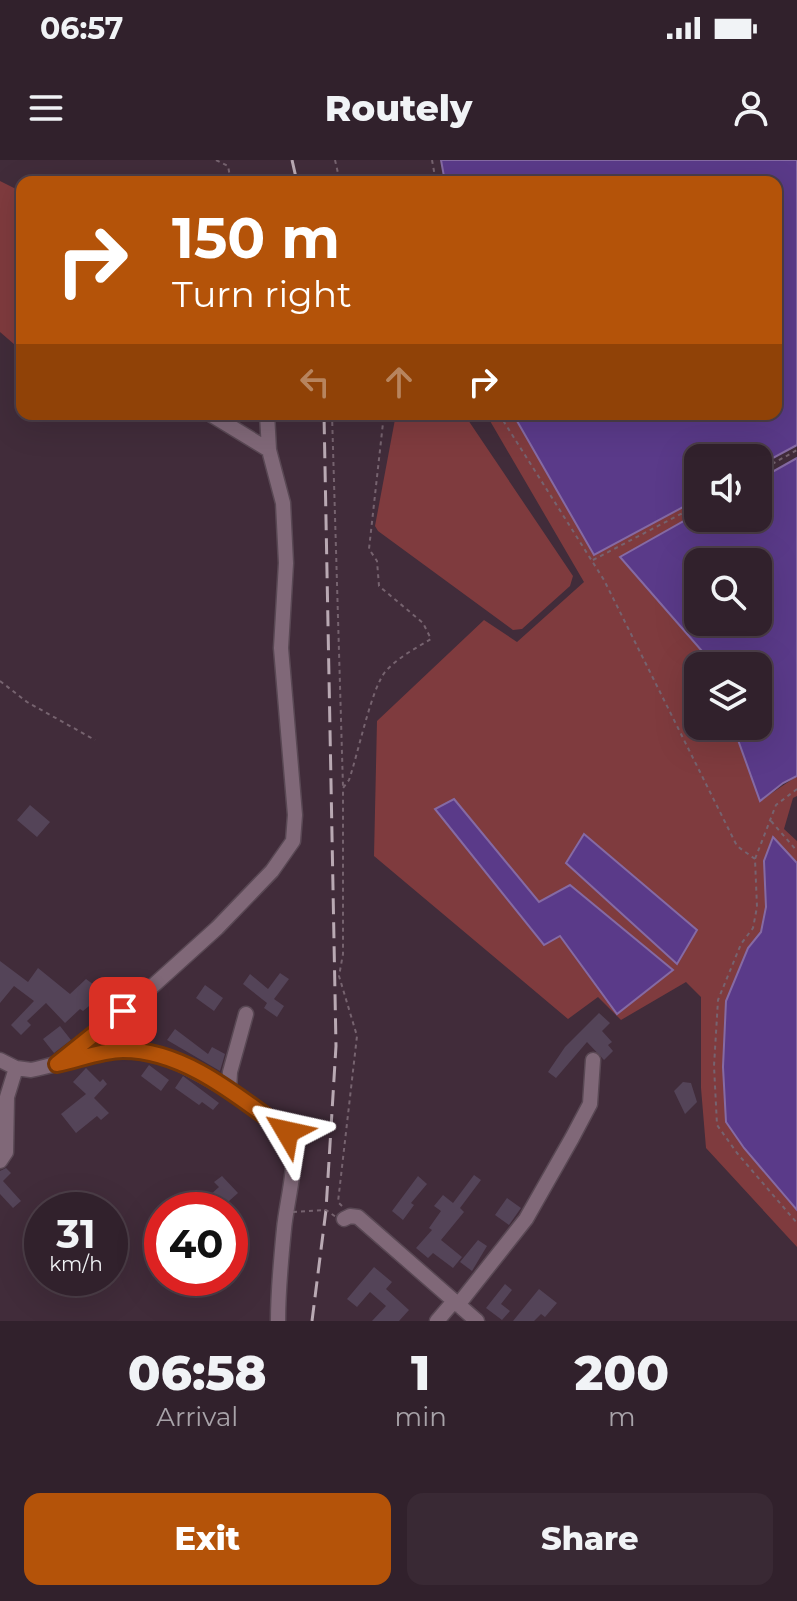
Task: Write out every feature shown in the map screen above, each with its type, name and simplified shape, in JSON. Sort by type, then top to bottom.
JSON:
[{"type":"street","points":[[220,420],[269,450]]},
{"type":"street","points":[[57,1064],[145,993],[217,928],[272,871],[293,841],[295,815],[281,648],[286,563],[283,503],[269,450],[267,420]]},
{"type":"street","points":[[229,1090],[230,1072],[246,1014]]},
{"type":"street","points":[[0,1060],[16,1068],[31,1070],[122,1050],[147,1054],[173,1061],[229,1090],[287,1132],[292,1143],[278,1321]]},
{"type":"street","points":[[437,1321],[456,1303],[526,1219],[590,1104],[593,1060]]},
{"type":"street","points":[[0,1161],[6,1152],[7,1097],[16,1068]]},
{"type":"street","points":[[344,1217],[358,1217],[477,1321]]},
{"type":"path","points":[[216,160],[228,166],[230,176]]},
{"type":"path","points":[[332,420],[343,788],[343,954],[339,976],[357,1036],[338,1202],[344,1217]]},
{"type":"path","points":[[343,788],[357,759],[373,698],[384,673],[431,639],[423,623],[379,586],[377,561],[369,549],[383,420]]},
{"type":"path","points":[[503,420],[604,580],[737,846],[755,859]]},
{"type":"path","points":[[772,464],[797,450]]},
{"type":"path","points":[[591,561],[684,512]]},
{"type":"path","points":[[0,681],[27,702],[95,740]]},
{"type":"path","points":[[797,789],[776,805],[755,859],[757,907],[753,928],[741,944],[718,1000],[714,1066],[717,1125],[797,1223]]},
{"type":"path","points":[[770,820],[797,851]]},
{"type":"path","points":[[293,1212],[326,1210],[344,1217]]},
{"type":"shaded area","points":[[441,160],[797,160],[797,445],[772,458],[772,444],[684,444],[684,507],[594,555],[516,420],[782,420],[782,176],[444,176]]},
{"type":"shaded area","points":[[0,181],[16,189],[16,346],[0,332]]},
{"type":"shaded area","points":[[395,420],[468,420],[573,576],[570,586],[522,629],[513,630],[375,526]]},
{"type":"shaded area","points":[[490,420],[516,420],[594,555],[684,507],[684,521],[620,558],[684,629],[684,636],[690,636],[704,652],[684,652],[684,740],[738,740],[760,801],[797,776],[797,796],[793,798],[784,829],[797,841],[797,863],[772,838],[764,861],[766,907],[761,932],[748,948],[726,1001],[723,1067],[726,1122],[797,1210],[797,1247],[706,1148],[701,1088],[701,997],[686,982],[621,1020],[598,997],[568,1019],[374,856],[377,721],[484,620],[517,642],[584,582]]},
{"type":"shaded area","points":[[797,458],[797,776],[760,801],[738,740],[772,740],[772,652],[703,652],[689,636],[772,636],[772,548],[684,548],[684,630],[620,557],[684,521],[684,532],[772,532],[772,472]]},
{"type":"shaded area","points":[[454,799],[539,902],[570,885],[673,970],[617,1014],[560,936],[544,945],[435,809]]},
{"type":"shaded area","points":[[584,834],[697,930],[677,964],[566,863]]},
{"type":"shaded area","points":[[773,837],[797,863],[797,1210],[726,1122],[723,1067],[726,1001],[748,948],[761,932],[766,907],[764,861]]},
{"type":"building","points":[[30,805],[50,822],[37,837],[17,820]]},
{"type":"building","points":[[0,961],[28,982],[38,968],[70,994],[86,979],[105,993],[65,1023],[46,1003],[27,1021],[31,1025],[21,1035],[11,1025],[34,1001],[14,986],[0,1003]]},
{"type":"building","points":[[280,973],[289,979],[274,999],[284,1006],[277,1017],[264,1008],[267,1003],[243,984],[250,974],[268,989]]},
{"type":"building","points":[[205,985],[223,998],[214,1011],[196,998]]},
{"type":"building","points":[[145,1011],[152,1017],[143,1028],[151,1033],[146,1041],[141,1037],[139,1041],[126,1032]]},
{"type":"building","points":[[599,1013],[610,1023],[602,1031],[612,1042],[608,1045],[613,1051],[604,1060],[587,1042],[556,1078],[548,1072],[565,1047]]},
{"type":"building","points":[[60,1026],[71,1040],[54,1053],[43,1039]]},
{"type":"building","points":[[175,1029],[208,1054],[212,1047],[225,1054],[220,1071],[167,1040]]},
{"type":"building","points":[[149,1065],[169,1080],[161,1091],[141,1076]]},
{"type":"building","points":[[86,1068],[100,1082],[103,1079],[107,1084],[94,1098],[109,1113],[101,1120],[97,1116],[76,1133],[61,1114],[86,1094],[73,1082]]},
{"type":"building","points":[[183,1076],[219,1103],[213,1110],[202,1102],[199,1105],[175,1088]]},
{"type":"building","points":[[683,1082],[691,1083],[697,1102],[685,1114],[674,1091]]},
{"type":"building","points":[[6,1168],[11,1173],[3,1181],[21,1201],[13,1208],[0,1194],[0,1171]]},
{"type":"building","points":[[474,1175],[481,1180],[460,1208],[464,1212],[441,1240],[462,1257],[453,1268],[433,1253],[428,1258],[416,1248],[432,1230],[429,1228],[441,1211],[434,1206],[443,1195],[453,1203]]},
{"type":"building","points":[[222,1176],[237,1192],[213,1192],[219,1187],[214,1182]]},
{"type":"building","points":[[418,1176],[427,1184],[411,1203],[414,1205],[403,1220],[392,1211]]},
{"type":"building","points":[[507,1198],[521,1208],[509,1225],[495,1215]]},
{"type":"building","points":[[478,1240],[487,1246],[472,1271],[460,1262]]},
{"type":"building","points":[[374,1267],[392,1282],[386,1289],[409,1310],[399,1321],[372,1321],[386,1306],[370,1292],[357,1307],[347,1299]]},
{"type":"building","points":[[505,1284],[512,1290],[501,1304],[510,1311],[502,1320],[486,1308]]},
{"type":"building","points":[[539,1289],[557,1303],[545,1317],[541,1314],[534,1321],[513,1321]]},
{"type":"railway","points":[[292,160],[296,176]]},
{"type":"railway","points":[[312,1321],[326,1210],[336,1046],[324,420]]},
{"type":"route","points":[[123,1011],[57,1064],[122,1050],[173,1061],[229,1090],[287,1132]]}]
